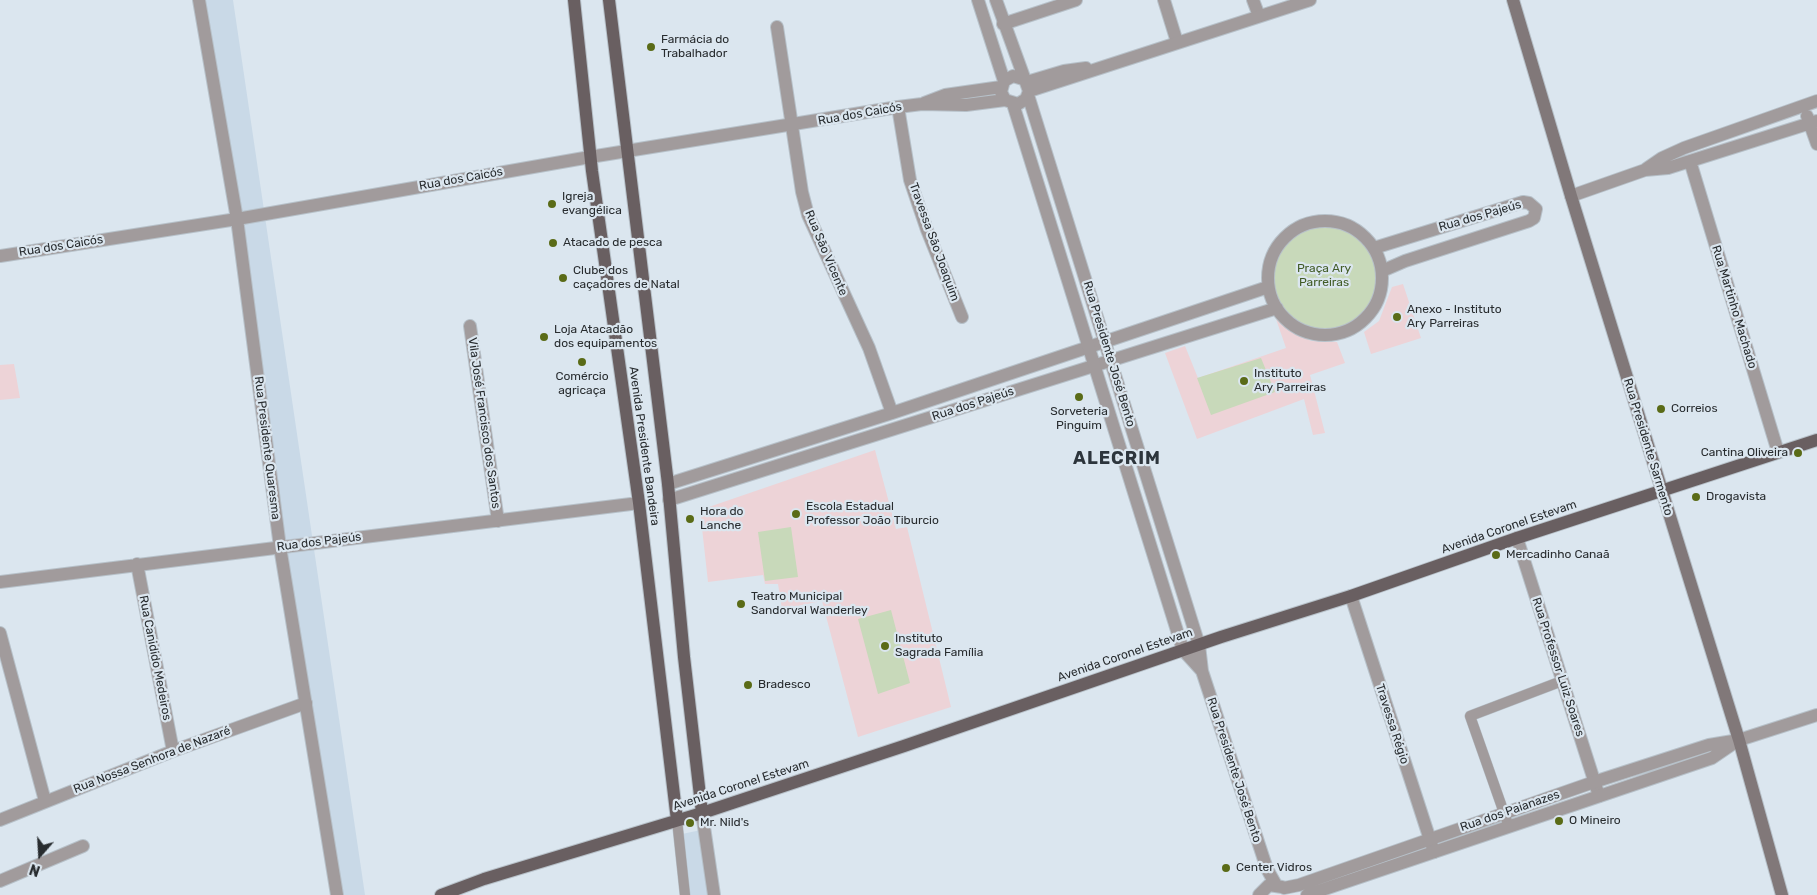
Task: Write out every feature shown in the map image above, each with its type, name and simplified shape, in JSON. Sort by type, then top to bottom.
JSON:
[{"type":"main road","name":"Avenida Presidente Bandeira","points":[[574,0],[590,157],[639,504],[677,820]]},
{"type":"main road","name":"Avenida Presidente Bandeira","points":[[610,0],[668,484],[684,656],[702,813]]},
{"type":"main road","name":"Rua Presidente Sarmento","points":[[1513,0],[1571,196],[1739,740],[1782,895]]},
{"type":"main road","name":"Avenida Coronel Estevam","points":[[441,895],[484,879],[702,813],[1184,650],[1351,596],[1517,538],[1817,440]]},
{"type":"street","name":"Rua Presidente Quaresma","points":[[200,0],[237,219],[280,546],[336,895]]},
{"type":"street","points":[[978,0],[1003,84],[1001,92],[1009,102],[1022,102],[1027,87]]},
{"type":"street","name":"Rua Presidente José Bento","points":[[996,0],[1027,87],[1112,361],[1199,645],[1202,671],[1267,869],[1270,891]]},
{"type":"street","points":[[1003,24],[1076,0]]},
{"type":"street","points":[[1164,0],[1177,42]]},
{"type":"street","points":[[1253,0],[1259,16]]},
{"type":"street","points":[[1003,84],[1013,76],[1027,87],[1075,78],[1098,67],[1310,0]]},
{"type":"street","name":"Rua São Vicente","points":[[778,27],[791,126],[802,192],[808,215],[869,348],[892,413]]},
{"type":"street","name":"Rua dos Caicós","points":[[922,104],[945,95],[1003,84]]},
{"type":"street","points":[[1645,170],[1662,158],[1684,148],[1817,101]]},
{"type":"street","name":"Rua dos Caicós","points":[[0,256],[237,219],[590,157],[791,126],[898,107],[922,104],[966,105],[1009,102]]},
{"type":"street","name":"Rua Presidente José Bento","points":[[1009,102],[1096,365],[1184,650],[1202,671]]},
{"type":"street","points":[[1803,106],[1813,122],[1817,144]]},
{"type":"street","name":"Travessa São Joaquim","points":[[898,107],[910,180],[927,230],[962,317]]},
{"type":"street","points":[[1571,196],[1645,170],[1668,168],[1813,122]]},
{"type":"street","name":"Rua Martinho Machado","points":[[1690,161],[1778,452]]},
{"type":"street","name":"Rua dos Pajeús","points":[[1374,248],[1523,202],[1529,203],[1536,209],[1534,218],[1529,221],[1405,261],[1382,271]]},
{"type":"street","points":[[1470,218],[1476,238]]},
{"type":"street","points":[[1321,221],[1336,222],[1351,227],[1364,236],[1374,248],[1382,271],[1380,291],[1372,310],[1358,324],[1341,332],[1321,334],[1301,330],[1285,318],[1277,308],[1268,287],[1268,267],[1275,249],[1288,234],[1305,224],[1321,221]]},
{"type":"street","points":[[1054,234],[1070,229]]},
{"type":"street","points":[[1395,242],[1405,261]]},
{"type":"street","name":"Rua dos Pajeús","points":[[668,484],[892,413],[1268,287]]},
{"type":"street","name":"Rua dos Pajeús","points":[[669,500],[1277,308]]},
{"type":"street","name":"Vila José Francisco dos Santos","points":[[470,326],[498,521]]},
{"type":"street","name":"Rua dos Pajeús","points":[[0,582],[280,546],[639,504]]},
{"type":"street","points":[[1142,516],[1157,510]]},
{"type":"street","name":"Rua Professor Luiz Soares","points":[[1517,538],[1599,796]]},
{"type":"street","name":"Rua Canidido Medeiros","points":[[137,564],[173,751]]},
{"type":"street","name":"Travessa Régio","points":[[1351,596],[1434,852]]},
{"type":"street","points":[[0,633],[45,801]]},
{"type":"street","points":[[1509,827],[1470,716],[1562,681]]},
{"type":"street","name":"Rua Nossa Senhora de Nazaré","points":[[0,820],[173,751],[306,703]]},
{"type":"street","name":"Rua dos Paianazes","points":[[1270,891],[1299,885],[1594,782],[1709,745],[1739,740],[1817,715]]},
{"type":"street","name":"Rua dos Paianazes","points":[[1306,895],[1712,758],[1739,740]]},
{"type":"street","name":"Avenida Presidente Bandeira","points":[[702,813],[714,895]]},
{"type":"street","name":"Avenida Presidente Bandeira","points":[[677,820],[685,895]]},
{"type":"street","points":[[0,881],[83,846]]},
{"type":"shaded area","points":[[204,0],[233,0],[365,895],[338,895]]},
{"type":"shaded area","name":"Anexo - Instituto Ary Parreiras","points":[[1403,284],[1421,338],[1371,354],[1364,332],[1379,321],[1392,287]]},
{"type":"shaded area","name":"Instituto Ary Parreiras","points":[[1276,319],[1311,341],[1337,342],[1345,363],[1310,375],[1325,433],[1313,435],[1304,399],[1197,439],[1165,353],[1185,346],[1198,378],[1286,348]]},
{"type":"shaded area","points":[[14,364],[20,398],[0,400],[0,365]]},
{"type":"shaded area","points":[[875,450],[896,529],[907,527],[951,707],[858,737],[822,601],[782,609],[778,584],[765,584],[763,575],[708,582],[700,510]]},
{"type":"shaded area","points":[[701,830],[709,895],[690,895],[682,834]]},
{"type":"green space","name":"Praça Ary Parreiras","points":[[1324,222],[1345,226],[1362,238],[1374,255],[1378,276],[1374,297],[1362,314],[1345,326],[1324,330],[1303,326],[1286,314],[1274,297],[1270,276],[1274,255],[1286,238],[1303,226]]},
{"type":"green space","points":[[1261,358],[1275,392],[1211,415],[1197,378]]},
{"type":"green space","points":[[791,527],[798,577],[765,581],[758,532]]},
{"type":"green space","points":[[891,610],[910,683],[878,694],[858,619]]},
{"type":"place","name":"Farmácia do Trabalhador","points":[[651,47]]},
{"type":"place","name":"Igreja evangélica","points":[[552,204]]},
{"type":"place","name":"Atacado de pesca","points":[[553,243]]},
{"type":"place","name":"Clube dos caçadores de Natal","points":[[563,278]]},
{"type":"place","name":"Anexo - Instituto Ary Parreiras","points":[[1397,317]]},
{"type":"place","name":"Loja Atacadão dos equipamentos","points":[[544,337]]},
{"type":"place","name":"Comércio agricaça","points":[[582,362]]},
{"type":"place","name":"Instituto Ary Parreiras","points":[[1244,381]]},
{"type":"place","name":"Sorveteria Pinguim","points":[[1079,397]]},
{"type":"place","name":"Correios","points":[[1661,409]]},
{"type":"place","name":"Cantina Oliveira","points":[[1798,453]]},
{"type":"place","name":"Drogavista","points":[[1696,497]]},
{"type":"place","name":"Escola Estadual Professor João Tiburcio","points":[[796,514]]},
{"type":"place","name":"Hora do Lanche","points":[[690,519]]},
{"type":"place","name":"Mercadinho Canaã","points":[[1496,555]]},
{"type":"place","name":"Teatro Municipal Sandorval Wanderley","points":[[741,604]]},
{"type":"place","name":"Instituto Sagrada Família","points":[[885,646]]},
{"type":"place","name":"Bradesco","points":[[748,685]]},
{"type":"place","name":"O Mineiro","points":[[1559,821]]},
{"type":"place","name":"Mr. Nild's","points":[[690,823]]},
{"type":"place","name":"Center Vidros","points":[[1226,868]]},
{"type":"district","name":"ALECRIM","points":[[1117,459]]}]
